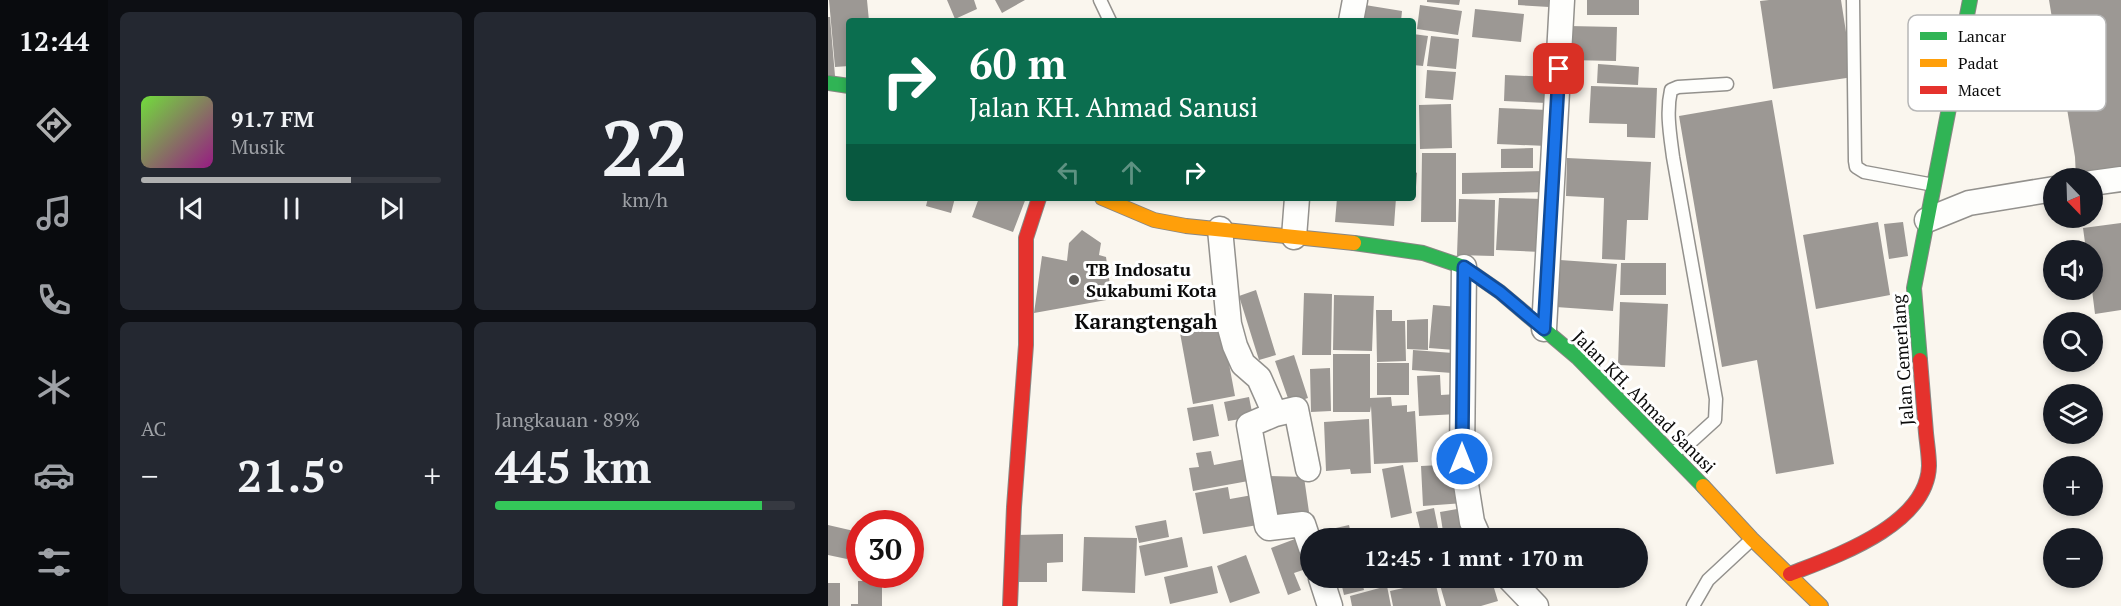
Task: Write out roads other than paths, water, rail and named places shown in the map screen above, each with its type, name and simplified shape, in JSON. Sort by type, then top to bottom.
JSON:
[{"type":"main road","name":"Jalan Cemerlang","points":[[1967,15],[1970,0]]},
{"type":"main road","points":[[828,83],[846,86]]},
{"type":"main road","name":"Jalan Cemerlang","points":[[1790,574],[1830,558],[1890,525],[1911,507],[1924,488],[1929,467],[1914,288],[1949,111]]},
{"type":"main road","points":[[1010,606],[1014,507],[1026,345],[1026,238],[1038,201]]},
{"type":"main road","name":"Jalan KH. Ahmad Sanusi","points":[[1109,201],[1154,220],[1186,226],[1379,246],[1423,254],[1464,267],[1500,292],[1578,358],[1673,453],[1752,539],[1821,606]]},
{"type":"street","points":[[1351,18],[1354,0]]},
{"type":"street","points":[[1544,329],[1562,0]]},
{"type":"street","points":[[2103,181],[2121,179]]},
{"type":"street","points":[[1927,220],[1969,203],[2043,191]]},
{"type":"street","points":[[1294,237],[1297,201]]},
{"type":"street","points":[[1220,229],[1229,324],[1235,346],[1243,364],[1258,378],[1275,414]]},
{"type":"street","points":[[1464,267],[1462,459],[1475,528]]},
{"type":"street","points":[[1304,528],[1303,524],[1269,528],[1267,526],[1250,423],[1296,409],[1308,469]]},
{"type":"street","points":[[1324,588],[1330,606]]},
{"type":"street","points":[[1519,588],[1536,606]]},
{"type":"lane","points":[[1100,0],[1109,18]]},
{"type":"lane","points":[[1853,0],[1854,161],[1856,167],[1864,172],[1935,185]]},
{"type":"lane","points":[[1673,453],[1693,440],[1715,420],[1716,399],[1673,157],[1668,123],[1668,103],[1671,90],[1678,87],[1727,84]]},
{"type":"lane","points":[[1693,606],[1708,580],[1752,539]]},
{"type":"place","name":"TB Indosatu Sukabumi Kota","points":[[1074,280]]},
{"type":"district","name":"Karangtengah","points":[[1146,322]]}]
